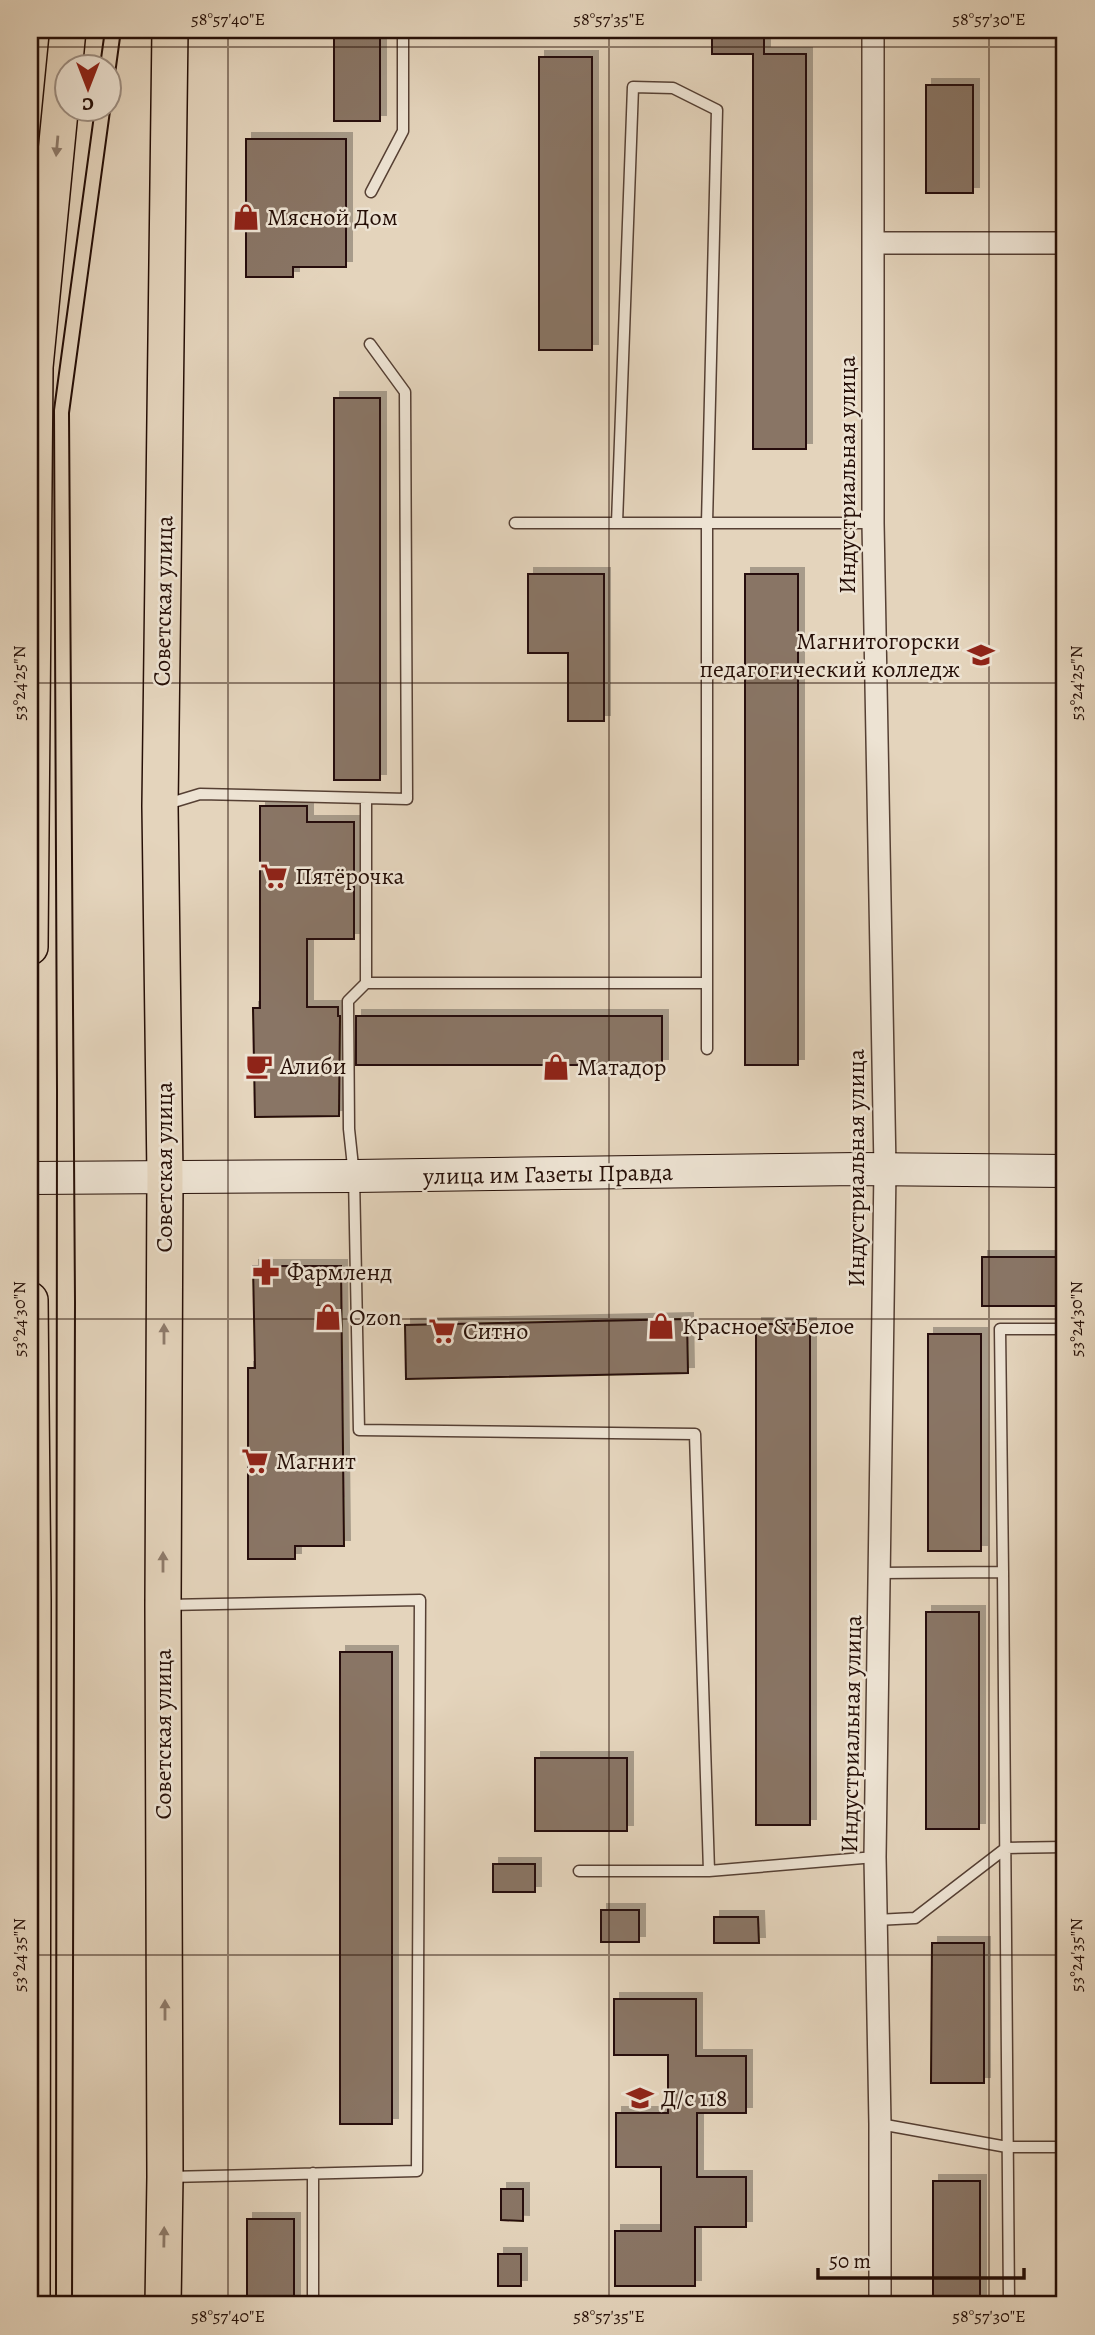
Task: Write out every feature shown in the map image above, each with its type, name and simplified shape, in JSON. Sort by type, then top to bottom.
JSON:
[{"type":"main road","points":[[30,947],[32,407],[35,298],[68,30]]},
{"type":"main road","name":"Советская улица","points":[[163,2305],[166,2176],[163,1605],[165,1176],[160,806],[170,30]]},
{"type":"main road","points":[[30,1300],[32,2305]]},
{"type":"street","name":"Индустриальная улица","points":[[873,30],[873,523],[885,1169],[875,1857],[880,2305]]},
{"type":"street","points":[[874,243],[1065,243]]},
{"type":"street","name":"улица им Газеты Правда","points":[[30,1178],[354,1177],[885,1169],[1065,1171]]},
{"type":"lane","points":[[371,192],[402,131],[403,30]]},
{"type":"lane","points":[[617,523],[633,87],[673,88],[717,110],[707,523],[707,1049]]},
{"type":"lane","points":[[160,806],[200,794],[407,799],[405,392],[370,344]]},
{"type":"lane","points":[[515,523],[873,523]]},
{"type":"lane","points":[[366,799],[366,983],[348,1001],[349,1129],[354,1177],[359,1430],[695,1434],[709,1871]]},
{"type":"lane","points":[[366,983],[707,983]]},
{"type":"lane","points":[[1009,2305],[1000,1329],[1065,1329]]},
{"type":"lane","points":[[879,1573],[1003,1572]]},
{"type":"lane","points":[[163,1605],[420,1600],[417,2171],[166,2176]]},
{"type":"lane","points":[[876,1920],[915,1918],[1006,1848],[1065,1847]]},
{"type":"lane","points":[[579,1871],[709,1871],[875,1857]]},
{"type":"lane","points":[[880,2124],[1007,2147],[1065,2147]]},
{"type":"lane","points":[[313,2173],[313,2305]]},
{"type":"building","points":[[334,30],[380,30],[380,121],[334,121]]},
{"type":"building","points":[[712,30],[764,30],[764,54],[806,54],[806,449],[753,449],[753,54],[712,54]]},
{"type":"building","points":[[539,57],[592,57],[592,350],[539,350]]},
{"type":"building","points":[[926,85],[973,85],[973,193],[926,193]]},
{"type":"building","points":[[246,139],[346,139],[346,267],[293,267],[293,277],[246,277]]},
{"type":"building","points":[[334,398],[380,398],[380,780],[334,780]]},
{"type":"building","points":[[528,574],[604,574],[604,721],[568,721],[568,653],[528,653]]},
{"type":"building","points":[[745,574],[798,574],[798,1065],[745,1065]]},
{"type":"building","points":[[260,806],[307,806],[307,822],[354,822],[354,939],[307,939],[307,1007],[338,1007],[340,1016],[339,1116],[255,1117],[253,1008],[260,1008]]},
{"type":"building","points":[[356,1016],[662,1016],[662,1065],[356,1065]]},
{"type":"building","points":[[982,1257],[1065,1257],[1065,1306],[982,1306]]},
{"type":"building","points":[[253,1266],[341,1266],[344,1546],[295,1546],[295,1559],[248,1559],[248,1368],[255,1368]]},
{"type":"building","points":[[687,1319],[688,1373],[406,1379],[405,1325]]},
{"type":"building","points":[[756,1324],[810,1324],[810,1825],[756,1825]]},
{"type":"building","points":[[928,1334],[981,1334],[981,1551],[928,1551]]},
{"type":"building","points":[[926,1612],[979,1612],[979,1829],[926,1829]]},
{"type":"building","points":[[340,1652],[392,1652],[392,2124],[340,2124]]},
{"type":"building","points":[[535,1758],[627,1758],[627,1831],[535,1831]]},
{"type":"building","points":[[493,1864],[535,1864],[535,1892],[493,1892]]},
{"type":"building","points":[[601,1910],[639,1910],[639,1942],[601,1942]]},
{"type":"building","points":[[714,1917],[758,1917],[759,1943],[714,1943]]},
{"type":"building","points":[[932,1943],[984,1943],[984,2083],[931,2083]]},
{"type":"building","points":[[614,1999],[696,1999],[696,2056],[746,2056],[746,2113],[697,2113],[697,2177],[746,2177],[746,2227],[695,2227],[695,2286],[615,2286],[615,2231],[661,2231],[661,2167],[616,2167],[616,2113],[668,2113],[668,2055],[614,2055]]},
{"type":"building","points":[[933,2181],[980,2181],[980,2305],[933,2305]]},
{"type":"building","points":[[501,2189],[523,2189],[523,2221],[501,2220]]},
{"type":"building","points":[[247,2219],[294,2219],[294,2305],[247,2305]]},
{"type":"building","points":[[498,2254],[521,2254],[521,2286],[498,2286]]},
{"type":"tram line","points":[[102,52],[105,30]]},
{"type":"tram line","points":[[72,2305],[75,1302],[69,413],[121,30]]},
{"type":"tram line","points":[[56,2305],[57,1089],[54,410],[93,122]]},
{"type":"place","name":"Мясной Дом","points":[[246,217]]},
{"type":"place","name":"Магнитогорски педагогический колледж","points":[[981,655]]},
{"type":"place","name":"Пятёрочка","points":[[274,876]]},
{"type":"place","name":"Алиби","points":[[259,1066]]},
{"type":"place","name":"Матадор","points":[[556,1067]]},
{"type":"place","name":"Фармленд","points":[[266,1272]]},
{"type":"place","name":"Ozon","points":[[328,1317]]},
{"type":"place","name":"Красное & Белое","points":[[661,1326]]},
{"type":"place","name":"Ситно","points":[[442,1331]]},
{"type":"place","name":"Магнит","points":[[255,1461]]},
{"type":"place","name":"Д/с 118","points":[[640,2098]]}]
